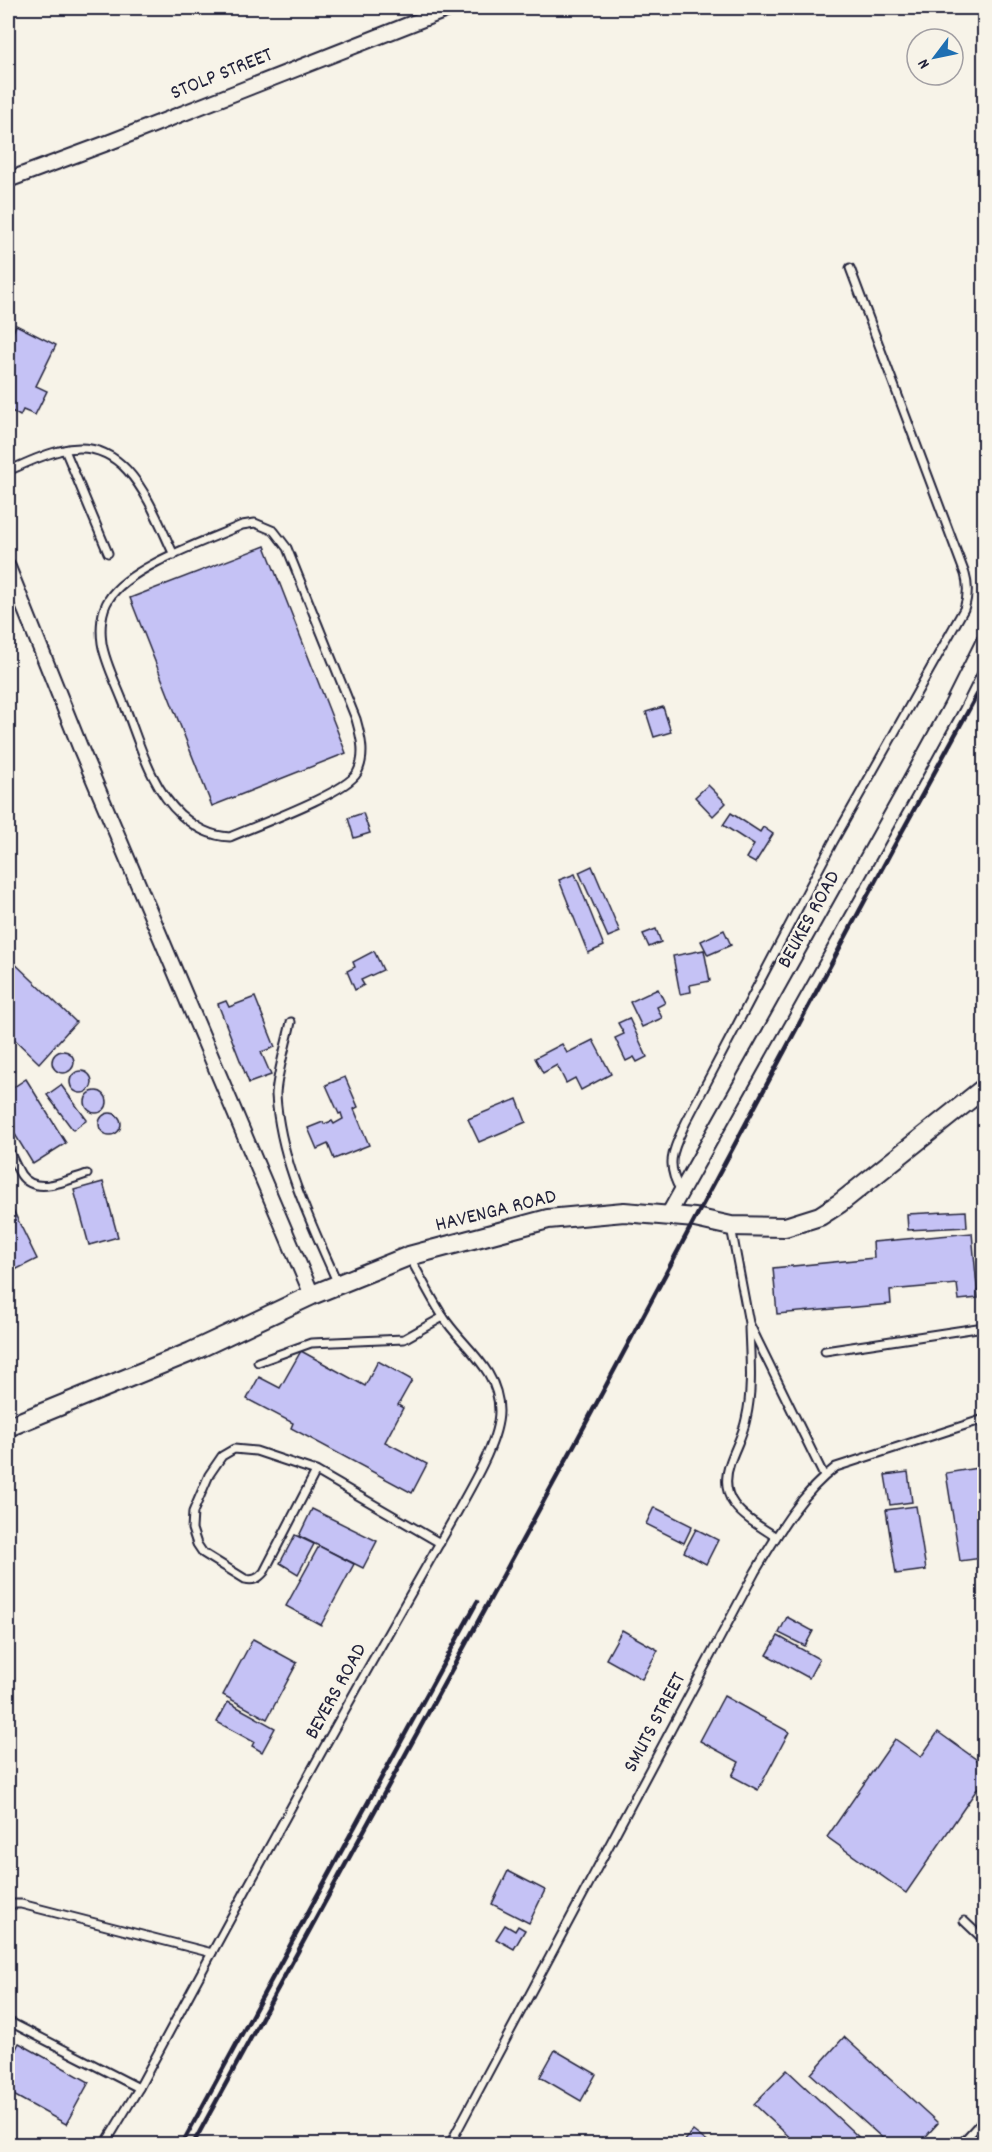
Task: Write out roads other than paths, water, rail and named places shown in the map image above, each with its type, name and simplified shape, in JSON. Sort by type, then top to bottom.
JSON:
[{"type":"street","name":"STOLP STREET","points":[[8,180],[451,8]]},
{"type":"street","points":[[8,567],[80,747],[312,1295]]},
{"type":"street","name":"BEUKES ROAD","points":[[667,1217],[952,705],[984,641]]},
{"type":"street","name":"HAVENGA ROAD","points":[[8,1427],[191,1352],[312,1295],[409,1256],[548,1219],[624,1212],[695,1218],[731,1226],[785,1227],[820,1216],[984,1088]]},
{"type":"lane","points":[[682,1193],[672,1174],[671,1161],[686,1122],[833,842],[967,600],[968,582],[850,268]]},
{"type":"lane","points":[[8,471],[65,450],[92,449],[110,456],[126,467],[144,492],[174,555]]},
{"type":"lane","points":[[65,450],[108,553]]},
{"type":"lane","points":[[255,523],[274,531],[287,548],[356,719],[362,740],[360,765],[356,776],[346,784],[230,837],[216,836],[202,831],[180,814],[162,791],[155,780],[102,645],[101,627],[105,608],[115,590],[132,576],[174,555],[242,525],[255,523]]},
{"type":"lane","points":[[291,1022],[276,1093],[284,1146],[299,1193],[338,1284]]},
{"type":"lane","points":[[8,1149],[22,1176],[32,1185],[46,1186],[87,1174]]},
{"type":"lane","points":[[731,1226],[749,1323],[751,1391],[746,1421],[726,1476],[727,1492],[744,1516],[776,1537]]},
{"type":"lane","name":"BEYERS ROAD","points":[[105,2145],[469,1490],[498,1425],[499,1411],[496,1392],[486,1369],[443,1317],[409,1256]]},
{"type":"lane","points":[[258,1362],[311,1343],[404,1339],[443,1317]]},
{"type":"lane","points":[[749,1323],[824,1476]]},
{"type":"lane","points":[[825,1351],[984,1327]]},
{"type":"lane","name":"SMUTS STREET","points":[[450,2145],[755,1572],[789,1518],[824,1476],[836,1467],[984,1419]]},
{"type":"lane","points":[[316,1471],[260,1577],[244,1579],[212,1560],[197,1544],[192,1530],[193,1512],[216,1463],[228,1452],[243,1448],[316,1471],[440,1543]]},
{"type":"lane","points":[[8,1904],[21,1904],[212,1953]]},
{"type":"lane","points":[[964,1921],[984,1940]]},
{"type":"lane","points":[[8,2021],[138,2088]]},
{"type":"lane","points":[[961,2145],[984,2119]]},
{"type":"railway","points":[[193,2144],[578,1438],[984,682]]},
{"type":"railway","points":[[182,2144],[477,1602]]}]
